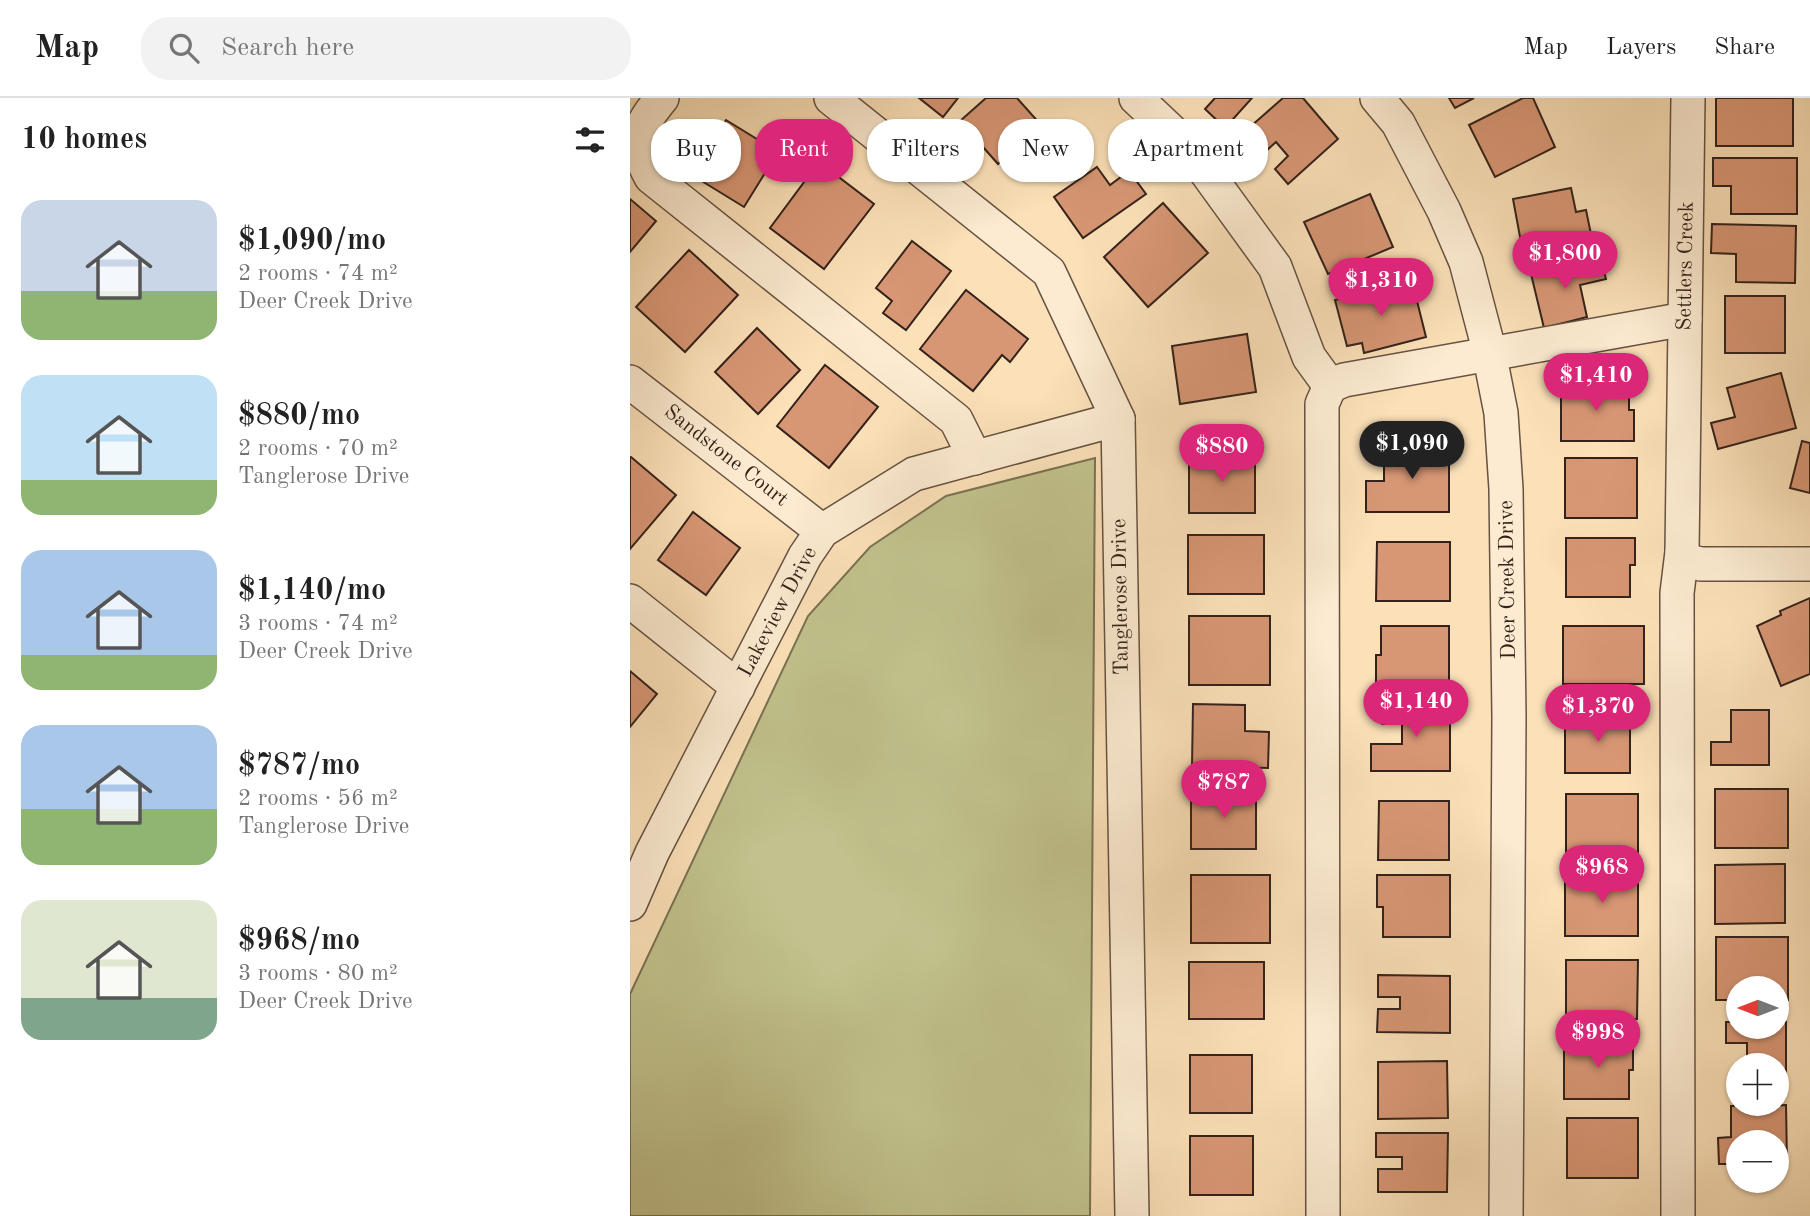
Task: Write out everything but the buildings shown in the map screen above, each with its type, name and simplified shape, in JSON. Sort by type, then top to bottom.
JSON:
[{"type":"street","points":[[662,98],[639,133],[640,157],[651,177],[956,420],[975,457]]},
{"type":"street","name":"Tanglerose Drive","points":[[831,98],[1049,272],[1118,419],[1132,1216]]},
{"type":"street","points":[[1136,98],[1188,147],[1275,267],[1308,357],[1330,386]]},
{"type":"street","name":"Deer Creek Drive","points":[[1377,98],[1398,123],[1444,211],[1466,262],[1501,413],[1508,563],[1506,1216]]},
{"type":"street","name":"Settlers Creek","points":[[1678,1216],[1677,593],[1682,552],[1688,98]]},
{"type":"street","points":[[1323,1216],[1322,404],[1330,386],[1344,380],[1685,319]]},
{"type":"street","name":"Sandstone Court","points":[[630,382],[822,531]]},
{"type":"street","name":"Lakeview Drive","points":[[630,904],[641,843],[738,687],[805,556],[822,531],[914,474],[1118,419]]},
{"type":"street","points":[[1682,552],[1687,561],[1701,564],[1810,564]]},
{"type":"street","points":[[630,601],[738,687]]},
{"type":"green space","points":[[1095,458],[1090,1216],[630,1216],[630,994],[808,616],[870,547],[946,496]]}]
